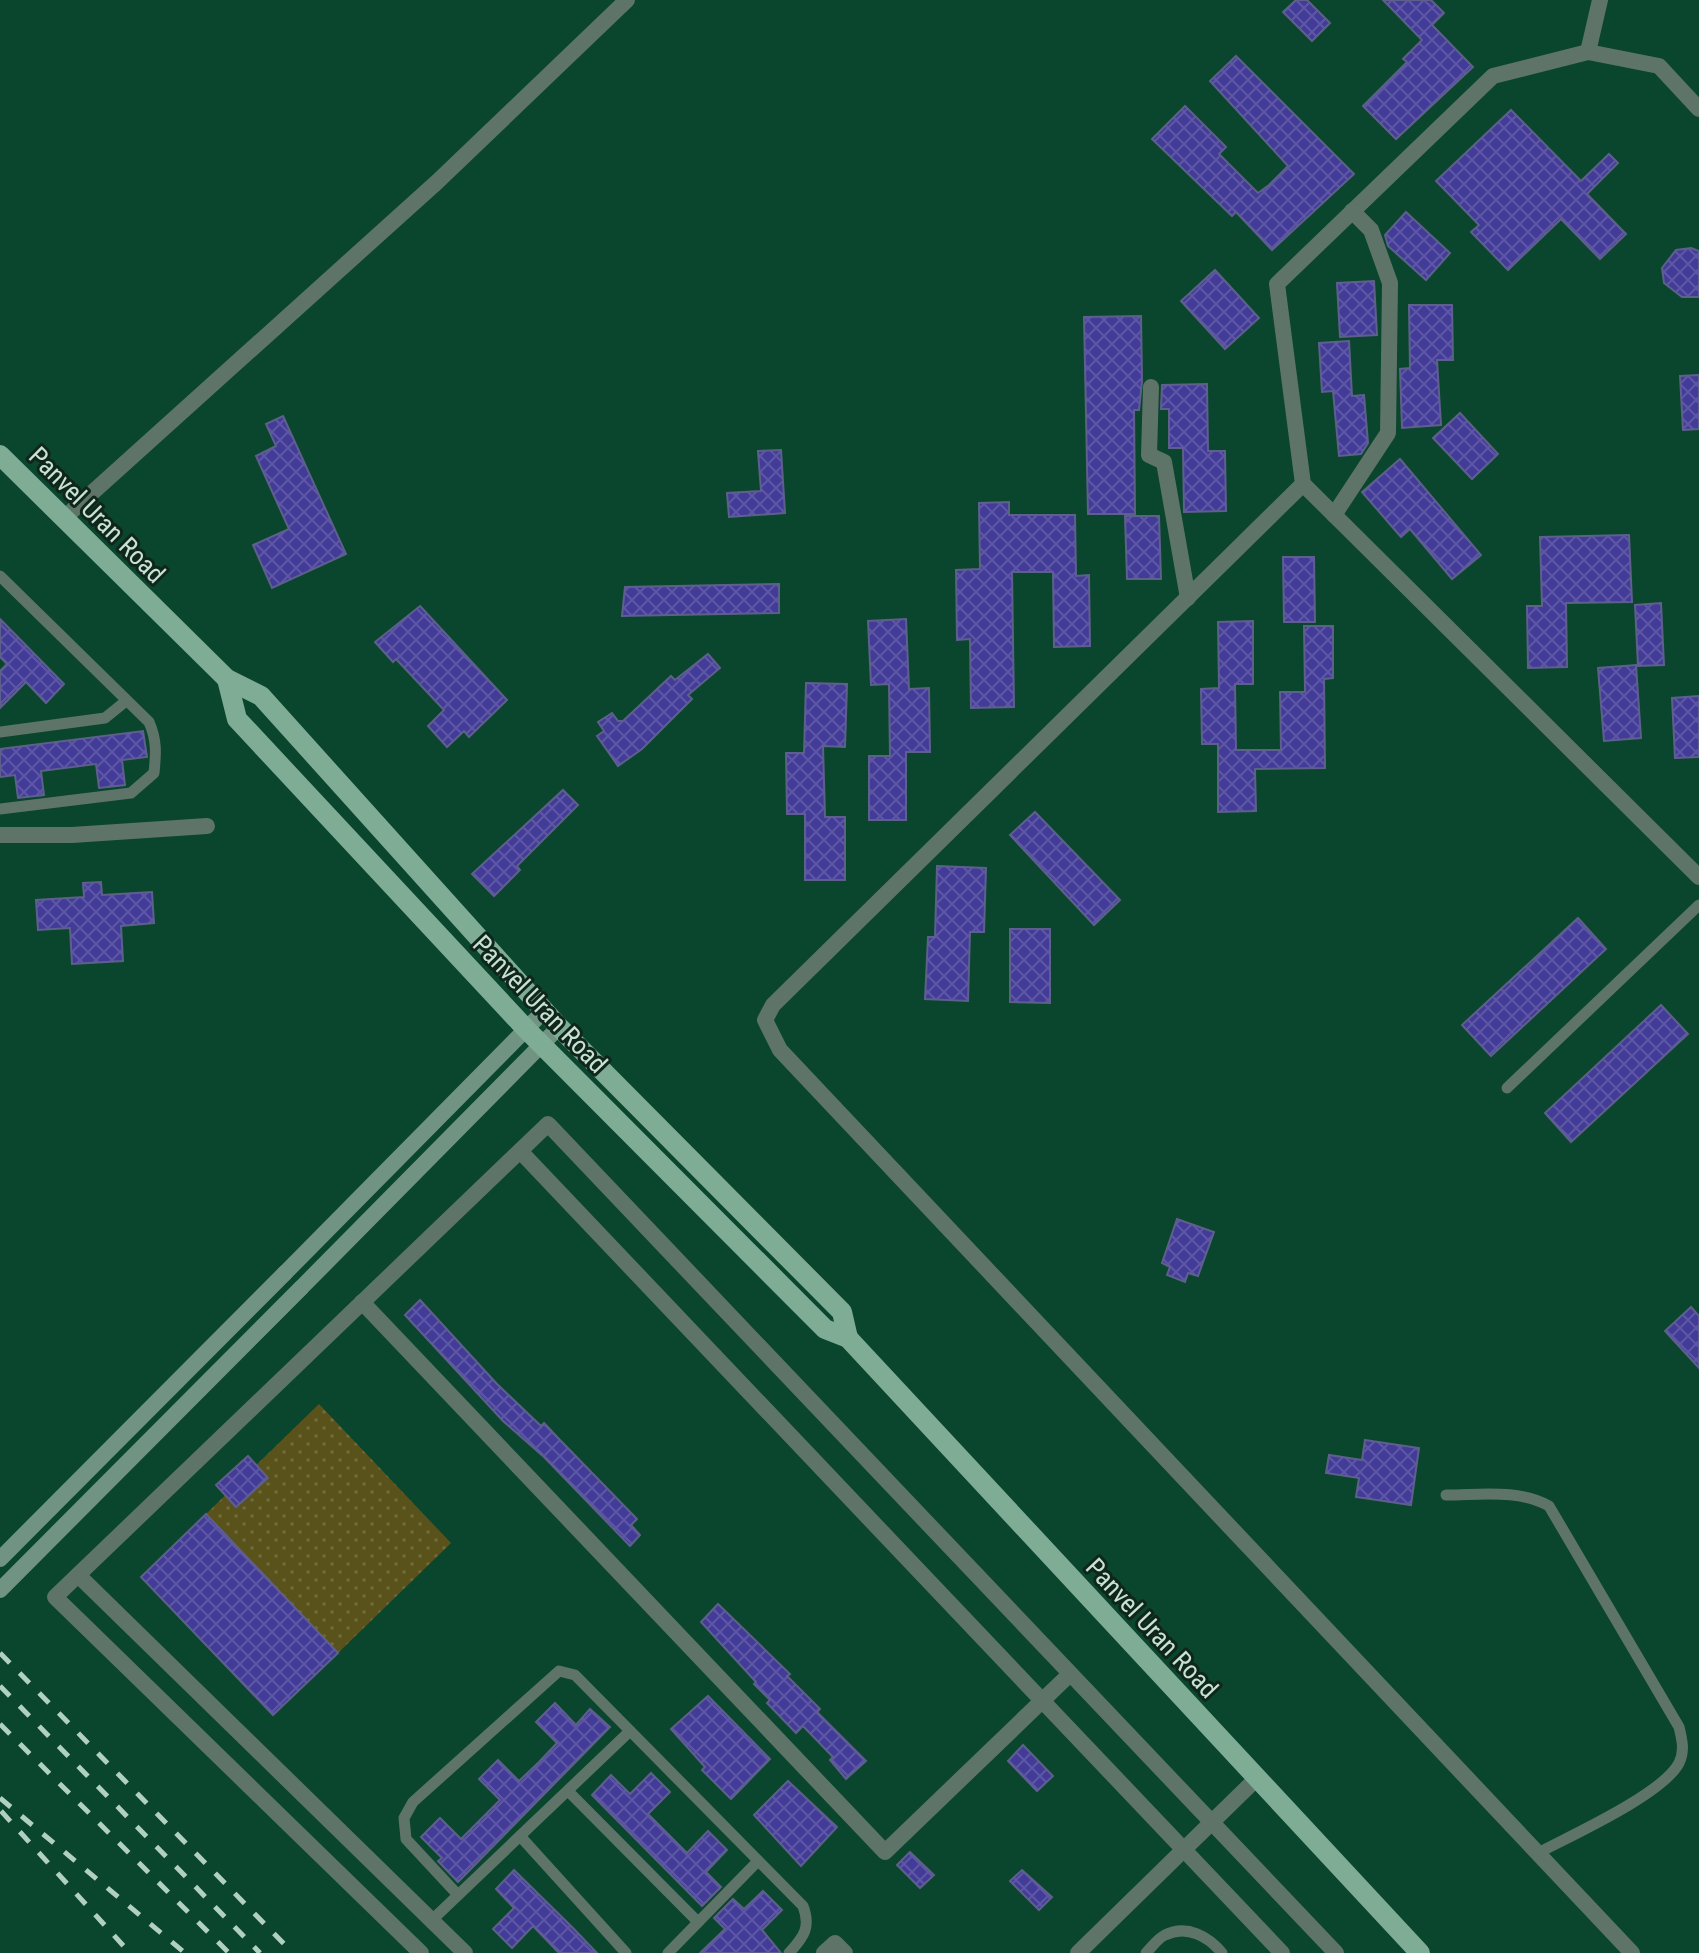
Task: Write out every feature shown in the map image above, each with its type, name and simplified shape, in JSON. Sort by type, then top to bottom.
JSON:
[{"type":"main road","name":"Panvel Uran Road","points":[[0,455],[227,679],[261,696],[559,1027],[842,1312],[848,1338]]},
{"type":"main road","name":"Panvel Uran Road","points":[[227,679],[237,719],[527,1030],[825,1329],[848,1338],[1420,1953]]},
{"type":"main road","points":[[0,1559],[544,1011]]},
{"type":"main road","points":[[0,1590],[559,1027]]},
{"type":"street","points":[[63,519],[437,182],[627,0]]},
{"type":"street","points":[[1588,52],[1600,0]]},
{"type":"street","points":[[1699,109],[1659,66],[1588,52],[1493,76],[1277,284],[1303,484],[1699,877]]},
{"type":"street","points":[[1334,515],[1388,433],[1390,283],[1371,230],[1352,211]]},
{"type":"street","points":[[1151,387],[1149,455],[1164,462],[1188,598]]},
{"type":"street","points":[[1303,484],[773,1005],[765,1020],[780,1050],[1632,1953]]},
{"type":"street","points":[[0,835],[72,835],[207,826]]},
{"type":"street","points":[[421,1953],[55,1597],[548,1124],[1336,1953]]},
{"type":"street","points":[[520,1151],[1183,1849],[1275,1950]]},
{"type":"street","points":[[362,1302],[885,1852],[1070,1674]]},
{"type":"street","points":[[78,1575],[465,1953]]},
{"type":"street","points":[[1078,1953],[1256,1779]]},
{"type":"street","points":[[824,1953],[835,1943],[845,1953]]},
{"type":"lane","points":[[0,576],[149,722],[156,738],[154,773],[131,793],[0,809]]},
{"type":"lane","points":[[0,732],[105,718],[126,701]]},
{"type":"lane","points":[[1507,1088],[1699,905]]},
{"type":"lane","points":[[1446,1495],[1509,1494],[1533,1497],[1549,1506],[1671,1713],[1683,1742],[1680,1762],[1661,1785],[1538,1853]]},
{"type":"lane","points":[[458,1895],[406,1839],[404,1818],[413,1802],[559,1671],[575,1675],[803,1906],[808,1920],[804,1937],[789,1953]]},
{"type":"lane","points":[[432,1920],[630,1731]]},
{"type":"lane","points":[[568,1791],[698,1922]]},
{"type":"lane","points":[[520,1836],[626,1953]]},
{"type":"lane","points":[[668,1953],[758,1861]]},
{"type":"lane","points":[[1146,1953],[1165,1934],[1191,1932],[1210,1938],[1222,1953]]},
{"type":"shaded area","points":[[319,1404],[451,1543],[338,1653],[206,1514]]},
{"type":"building","points":[[1296,0],[1307,0],[1330,23],[1312,41],[1283,12]]},
{"type":"building","points":[[1383,0],[1431,0],[1444,13],[1432,25],[1473,67],[1396,139],[1363,106],[1407,62],[1403,59],[1422,40]]},
{"type":"building","points":[[1236,56],[1354,174],[1272,250],[1236,212],[1232,216],[1152,139],[1185,106],[1226,147],[1219,154],[1258,193],[1269,185],[1288,166],[1210,81]]},
{"type":"building","points":[[1511,110],[1581,181],[1609,154],[1618,163],[1587,194],[1626,234],[1600,259],[1561,219],[1508,270],[1471,232],[1479,225],[1436,181]]},
{"type":"building","points":[[1406,212],[1450,253],[1426,280],[1388,246],[1385,235]]},
{"type":"building","points":[[1691,248],[1699,251],[1699,297],[1682,297],[1664,283],[1662,268],[1676,250]]},
{"type":"building","points":[[1215,270],[1259,318],[1225,349],[1181,301]]},
{"type":"building","points":[[1374,281],[1377,335],[1340,337],[1337,283]]},
{"type":"building","points":[[1409,305],[1452,305],[1453,360],[1437,360],[1441,425],[1402,428],[1400,369],[1410,368]]},
{"type":"building","points":[[1141,316],[1142,381],[1139,410],[1134,410],[1135,514],[1088,514],[1084,317]]},
{"type":"building","points":[[1349,341],[1352,396],[1364,395],[1368,443],[1361,454],[1339,456],[1333,391],[1322,392],[1319,343]]},
{"type":"building","points":[[1699,375],[1699,429],[1683,430],[1680,376]]},
{"type":"building","points":[[1207,384],[1208,451],[1225,451],[1226,511],[1184,512],[1183,448],[1169,448],[1169,409],[1161,409],[1162,385]]},
{"type":"building","points":[[1460,413],[1498,454],[1472,479],[1433,438]]},
{"type":"building","points":[[283,416],[346,554],[272,588],[253,545],[289,529],[256,456],[276,446],[266,424]]},
{"type":"building","points":[[781,450],[785,513],[729,517],[727,493],[761,491],[758,451]]},
{"type":"building","points":[[1400,459],[1481,555],[1452,579],[1410,529],[1401,537],[1362,492]]},
{"type":"building","points":[[1009,502],[1009,515],[1075,515],[1076,576],[1089,575],[1090,646],[1054,647],[1053,572],[1012,572],[1014,707],[971,708],[970,639],[957,640],[956,570],[980,569],[979,503]]},
{"type":"building","points":[[1125,516],[1159,516],[1161,579],[1127,579]]},
{"type":"building","points":[[1629,535],[1632,602],[1566,603],[1567,667],[1528,668],[1527,606],[1542,606],[1540,537]]},
{"type":"building","points":[[1283,557],[1314,557],[1315,622],[1284,622]]},
{"type":"building","points":[[779,584],[779,613],[622,616],[625,587]]},
{"type":"building","points":[[1661,603],[1664,665],[1638,666],[1635,605]]},
{"type":"building","points":[[420,606],[507,700],[469,737],[464,731],[447,747],[428,726],[444,710],[396,659],[393,662],[375,642]]},
{"type":"building","points":[[0,619],[64,684],[46,703],[26,682],[0,708],[0,671],[7,664],[0,657]]},
{"type":"building","points":[[906,619],[909,689],[929,688],[930,752],[906,752],[906,820],[869,820],[869,756],[890,756],[889,684],[871,685],[868,621]]},
{"type":"building","points":[[1253,621],[1253,684],[1235,684],[1236,750],[1281,750],[1280,692],[1305,692],[1304,626],[1333,626],[1333,678],[1324,679],[1325,768],[1255,769],[1256,811],[1218,812],[1218,744],[1202,744],[1201,689],[1219,688],[1218,622]]},
{"type":"building","points":[[708,654],[720,668],[688,695],[692,699],[642,749],[618,766],[597,736],[604,731],[598,722],[612,713],[618,721],[623,721],[671,676],[675,680]]},
{"type":"building","points":[[1636,665],[1641,738],[1604,741],[1598,668]]},
{"type":"building","points":[[806,683],[847,684],[845,747],[823,746],[825,817],[845,817],[845,880],[805,880],[805,814],[787,814],[786,753],[804,753]]},
{"type":"building","points":[[1699,696],[1699,757],[1675,758],[1672,698]]},
{"type":"building","points":[[143,731],[147,757],[122,760],[125,785],[99,788],[96,764],[41,771],[44,795],[18,798],[15,775],[0,777],[0,749]]},
{"type":"building","points":[[563,790],[578,805],[517,866],[520,870],[494,896],[472,874]]},
{"type":"building","points":[[1035,812],[1120,900],[1094,925],[1010,835]]},
{"type":"building","points":[[937,866],[986,868],[984,932],[970,932],[968,1001],[925,999],[928,937],[935,937]]},
{"type":"building","points":[[101,882],[102,895],[152,892],[154,923],[121,926],[123,961],[72,964],[70,928],[38,930],[36,900],[84,897],[83,883]]},
{"type":"building","points":[[1578,918],[1606,949],[1491,1056],[1462,1025]]},
{"type":"building","points":[[1010,929],[1050,929],[1050,1003],[1010,1002]]},
{"type":"building","points":[[1661,1005],[1688,1034],[1571,1142],[1545,1113]]},
{"type":"building","points":[[1177,1219],[1214,1232],[1198,1276],[1188,1273],[1185,1282],[1167,1275],[1170,1267],[1162,1263]]},
{"type":"building","points":[[420,1300],[497,1384],[541,1426],[544,1423],[637,1519],[631,1525],[640,1535],[630,1546],[544,1457],[503,1421],[405,1315]]},
{"type":"building","points":[[1691,1307],[1699,1316],[1699,1368],[1665,1331]]},
{"type":"building","points":[[1365,1440],[1419,1448],[1411,1505],[1356,1497],[1359,1478],[1326,1473],[1329,1455],[1362,1460]]},
{"type":"building","points":[[248,1456],[268,1478],[236,1507],[216,1485]]},
{"type":"building","points":[[206,1514],[338,1653],[273,1715],[141,1577]]},
{"type":"building","points":[[718,1604],[790,1674],[787,1676],[820,1709],[817,1712],[866,1761],[846,1779],[830,1760],[833,1757],[803,1726],[796,1733],[767,1703],[770,1700],[754,1684],[756,1682],[701,1622]]},
{"type":"building","points":[[708,1696],[770,1759],[731,1799],[702,1770],[705,1767],[671,1729]]},
{"type":"building","points":[[555,1703],[576,1725],[590,1709],[610,1727],[458,1882],[438,1861],[442,1858],[421,1837],[440,1818],[461,1839],[500,1800],[479,1779],[498,1760],[519,1781],[539,1762],[557,1743],[536,1722]]},
{"type":"building","points":[[1023,1745],[1053,1776],[1037,1791],[1008,1761]]},
{"type":"building","points":[[651,1773],[670,1792],[648,1814],[687,1853],[708,1831],[727,1850],[706,1872],[721,1887],[702,1906],[592,1795],[611,1775],[630,1794]]},
{"type":"building","points":[[788,1781],[837,1827],[801,1866],[754,1815]]},
{"type":"building","points":[[910,1852],[934,1875],[920,1888],[897,1865]]},
{"type":"building","points":[[514,1870],[597,1953],[559,1953],[533,1926],[512,1948],[493,1929],[514,1908],[496,1889]]},
{"type":"building","points":[[1022,1870],[1052,1897],[1039,1910],[1010,1881]]},
{"type":"building","points":[[763,1891],[782,1910],[762,1930],[781,1953],[700,1953],[725,1929],[714,1918],[733,1899],[744,1909]]},
{"type":"railway","points":[[0,1653],[293,1953]]},
{"type":"railway","points":[[0,1686],[260,1953]]},
{"type":"railway","points":[[0,1724],[229,1953]]},
{"type":"railway","points":[[0,1798],[185,1953]]},
{"type":"railway","points":[[1,1811],[130,1953]]}]
